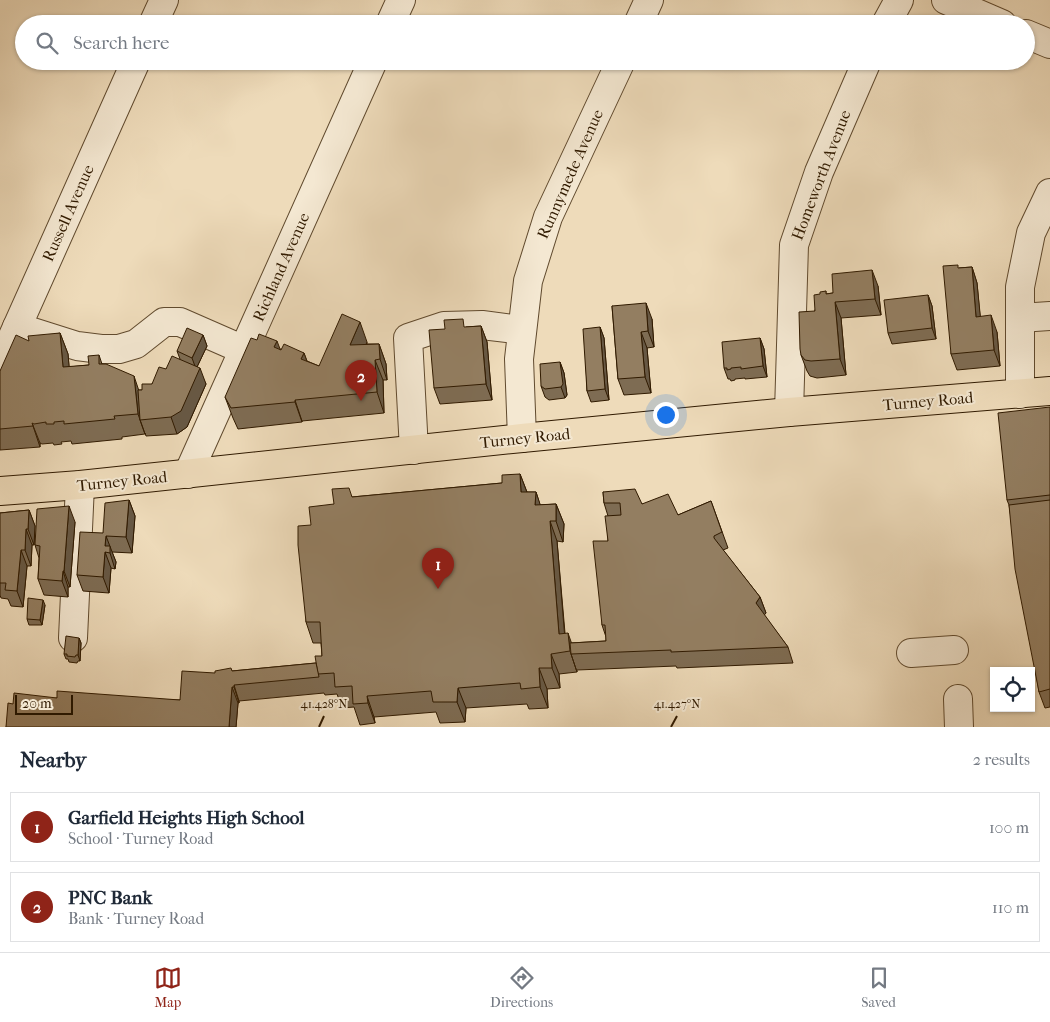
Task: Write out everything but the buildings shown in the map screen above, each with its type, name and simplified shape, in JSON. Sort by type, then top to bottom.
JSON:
[{"type":"main road","name":"Turney Road","points":[[0,491],[80,485],[789,412],[1050,391]]},
{"type":"street","points":[[157,15],[164,0]]},
{"type":"street","points":[[394,15],[401,0]]},
{"type":"street","points":[[642,15],[649,0]]},
{"type":"street","points":[[891,15],[899,0]]},
{"type":"street","points":[[946,0],[981,15]]},
{"type":"street","points":[[1035,38],[1050,44]]},
{"type":"street","name":"Russell Avenue","points":[[0,364],[132,70]]},
{"type":"street","name":"Richland Avenue","points":[[188,474],[369,70]]},
{"type":"street","name":"Runnymede Avenue","points":[[522,438],[519,359],[528,281],[548,217],[616,70]]},
{"type":"street","name":"Homeworth Avenue","points":[[789,412],[794,245],[819,172],[863,70]]},
{"type":"street","points":[[1020,394],[1020,287],[1031,233],[1050,193]]},
{"type":"street","points":[[1020,318],[1050,316]]},
{"type":"street","points":[[17,327],[77,346],[119,349],[136,344],[164,322],[180,322],[244,350]]},
{"type":"street","points":[[414,450],[408,338],[444,326],[482,325],[522,330]]},
{"type":"street","points":[[73,638],[80,485]]},
{"type":"street","points":[[911,653],[954,650]]},
{"type":"street","points":[[958,698],[959,727]]},
{"type":"place","name":"PNC Bank","points":[[361,401]]},
{"type":"place","name":"Garfield Heights High School","points":[[438,589]]}]
